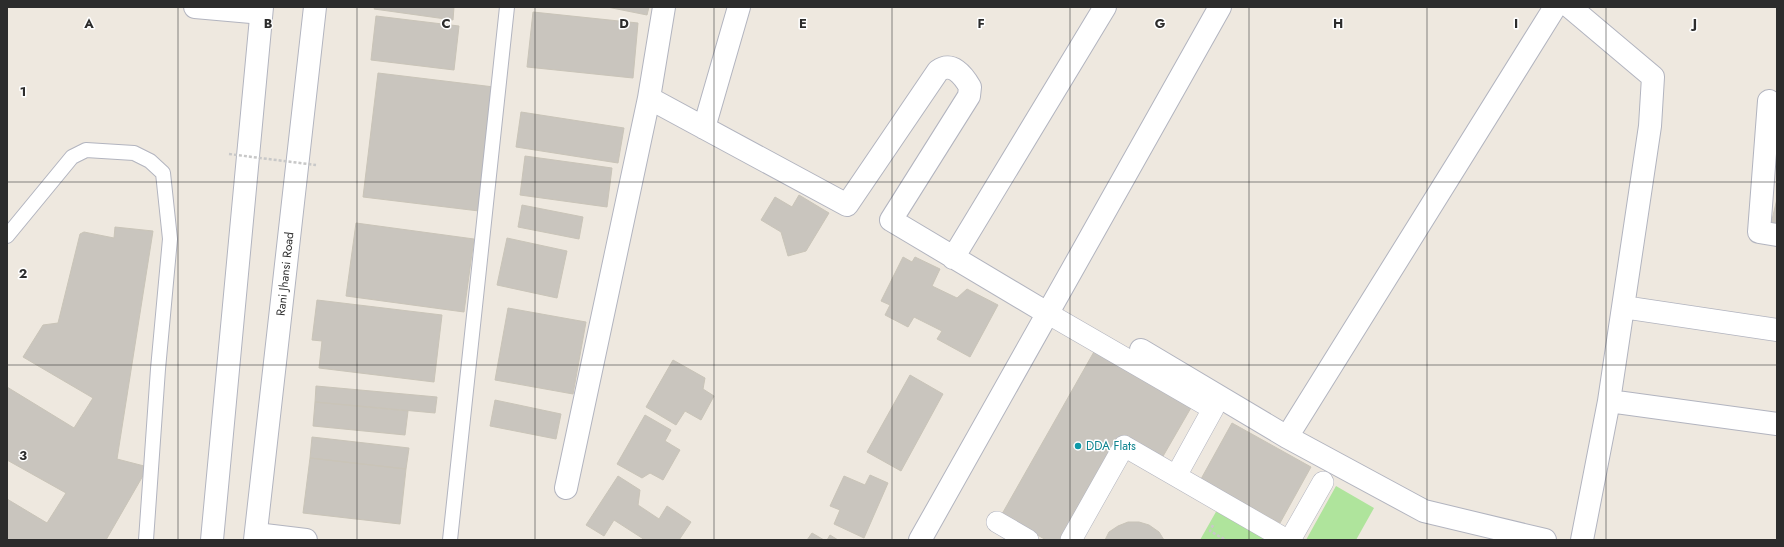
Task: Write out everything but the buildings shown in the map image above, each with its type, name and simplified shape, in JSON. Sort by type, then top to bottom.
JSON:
[{"type":"street","points":[[195,7],[262,10],[212,540]]},
{"type":"street","name":"Rani Jhansi Road","points":[[256,537],[315,7]]},
{"type":"street","points":[[566,488],[649,98],[664,7]]},
{"type":"street","points":[[704,128],[739,7]]},
{"type":"street","points":[[953,258],[1105,7]]},
{"type":"street","points":[[920,540],[1220,7]]},
{"type":"street","points":[[1287,437],[1555,7]]},
{"type":"street","points":[[1570,7],[1653,77],[1650,126],[1609,401],[1582,540]]},
{"type":"street","points":[[649,98],[847,205],[938,72],[944,68],[953,68],[964,77],[970,87],[968,96],[891,220],[1047,314],[1213,409],[1176,476]]},
{"type":"street","points":[[1769,101],[1759,232],[1777,235]]},
{"type":"street","points":[[1623,307],[1777,330]]},
{"type":"street","points":[[1141,350],[1287,437],[1424,511],[1546,540]]},
{"type":"street","points":[[1609,401],[1777,424]]},
{"type":"street","points":[[1071,540],[1124,446],[1287,540]]},
{"type":"street","points":[[1290,540],[1323,482]]},
{"type":"street","points":[[997,522],[1028,540]]},
{"type":"street","points":[[256,537],[306,540]]},
{"type":"lane","points":[[450,540],[507,7]]},
{"type":"lane","points":[[7,236],[72,157],[86,150],[134,153],[150,161],[163,174],[170,239],[158,369],[146,540]]},
{"type":"path","points":[[229,154],[316,165]]},
{"type":"green space","points":[[1336,486],[1374,508],[1356,540],[1306,540]]},
{"type":"green space","points":[[1217,510],[1269,540],[1200,540]]},
{"type":"place","name":"DDA Flats","points":[[1078,446]]}]
